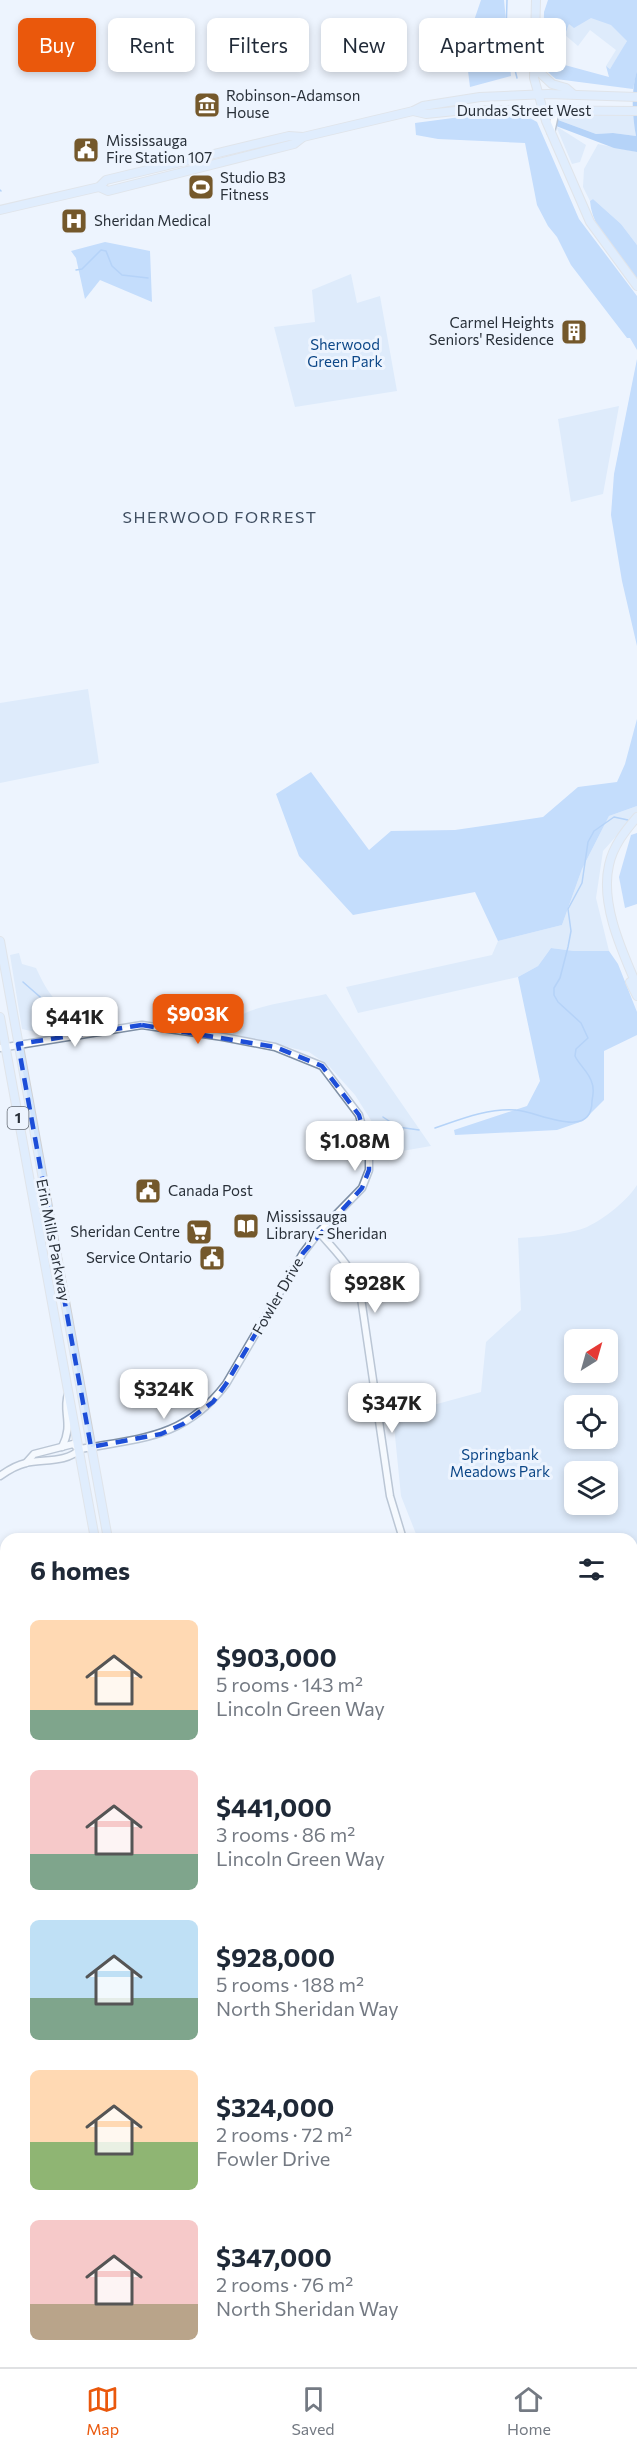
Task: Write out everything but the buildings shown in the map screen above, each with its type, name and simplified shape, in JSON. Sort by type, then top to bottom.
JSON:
[{"type":"main road","points":[[535,18],[536,0]]},
{"type":"main road","points":[[535,72],[538,94],[551,133],[590,222],[637,286]]},
{"type":"main road","points":[[539,72],[552,84],[566,88],[573,94]]},
{"type":"main road","name":"Dundas Street West","points":[[0,210],[99,187],[108,191],[294,144],[303,138],[412,111],[423,105],[500,95],[573,94],[637,97]]},
{"type":"main road","name":"Dundas Street West","points":[[412,111],[426,114],[465,110],[637,111]]},
{"type":"main road","points":[[637,817],[616,847],[609,865],[606,892],[611,917],[637,986]]},
{"type":"main road","name":"Erin Mills Parkway","points":[[0,941],[107,1533]]},
{"type":"main road","points":[[621,946],[628,975],[637,996]]},
{"type":"main road","name":"Erin Mills Parkway","points":[[0,1018],[3,1047],[94,1533]]},
{"type":"street","points":[[551,133],[556,110]]},
{"type":"street","name":"Fowler Drive","points":[[3,1047],[142,1026],[223,1037],[274,1047],[322,1066],[359,1115],[369,1151],[369,1170],[362,1188],[319,1232],[303,1253],[226,1384],[213,1402],[183,1424],[161,1434],[80,1449]]},
{"type":"street","points":[[319,1232],[347,1263],[355,1276],[361,1298],[390,1496],[401,1533]]},
{"type":"street","points":[[62,1447],[69,1426],[66,1401],[68,1394]]},
{"type":"street","points":[[0,1476],[26,1463],[34,1454],[73,1444],[80,1449],[72,1455],[39,1463],[26,1463]]},
{"type":"highlighted area","points":[[142,1025],[275,1047],[322,1066],[359,1115],[369,1151],[369,1170],[362,1188],[303,1253],[226,1384],[213,1402],[183,1424],[161,1434],[91,1447],[18,1044]]},
{"type":"green space","points":[[578,0],[637,0],[635,19],[629,36],[610,69],[606,66],[616,50],[590,30],[578,46],[566,36]]},
{"type":"green space","points":[[565,115],[633,116],[636,136],[613,133],[596,134],[558,120]]},
{"type":"green space","points":[[556,126],[586,145],[580,162],[572,164]]},
{"type":"green space","points":[[598,144],[637,152],[637,245],[621,224],[593,199],[590,201],[583,187],[584,169]]},
{"type":"green space","name":"Sherwood Green Park","points":[[351,274],[357,303],[380,296],[397,391],[295,407],[274,327],[315,322],[312,290]]},
{"type":"green space","points":[[619,406],[603,494],[571,502],[558,419]]},
{"type":"green space","points":[[88,689],[99,763],[0,783],[0,703]]},
{"type":"green space","points":[[637,806],[637,813],[603,851],[596,898],[609,951],[574,951],[551,948],[538,966],[518,977],[358,1013],[346,987],[492,955],[498,941],[562,925],[582,869],[609,816]]},
{"type":"green space","points":[[19,953],[22,964],[36,968],[56,1000],[74,1012],[79,1028],[40,1033],[22,1029],[10,955]]},
{"type":"green space","points":[[326,994],[431,1146],[379,1155],[379,1133],[355,1095],[329,1066],[309,1052],[233,1034],[236,1020],[246,1013],[267,1006]]},
{"type":"green space","name":"Springbank Meadows Park","points":[[637,1185],[637,1533],[416,1533],[401,1496],[393,1416],[481,1392],[486,1342],[521,1310],[518,1238],[563,1233],[587,1227],[615,1209]]},
{"type":"shaded area","points":[[481,0],[504,0],[506,18],[475,18]]},
{"type":"shaded area","points":[[548,0],[637,0],[637,70],[633,89],[556,79],[549,72],[566,72],[566,65],[609,77],[606,66],[610,69],[627,41],[611,25],[591,18],[574,28],[569,24],[566,32],[566,18],[544,18]]},
{"type":"shaded area","points":[[637,70],[637,152],[614,148],[556,126],[558,120],[596,134],[613,133],[636,136],[633,103]]},
{"type":"shaded area","points":[[468,72],[511,72],[511,76],[470,87]]},
{"type":"shaded area","points":[[468,116],[528,117],[537,122],[579,219],[637,296],[637,350],[630,338],[627,338],[571,265],[557,237],[548,226],[537,205],[525,143],[438,139],[416,135],[415,123]]},
{"type":"shaded area","points":[[593,199],[621,224],[637,245],[637,280],[601,233],[592,212],[590,201]]},
{"type":"shaded area","points":[[105,242],[150,251],[152,302],[100,280],[85,299],[76,258],[71,251]]},
{"type":"shaded area","points":[[637,359],[637,646],[622,581],[611,515],[614,474]]},
{"type":"shaded area","points":[[637,719],[637,806],[609,816],[582,869],[562,925],[498,941],[475,892],[353,915],[299,856],[276,794],[311,772],[369,850],[391,831],[455,830],[543,817],[578,787],[617,782],[625,764]]},
{"type":"shaded area","points":[[637,833],[637,904],[625,908],[619,877],[631,835]]},
{"type":"shaded area","points":[[551,948],[574,951],[609,951],[618,964],[637,1012],[637,1035],[604,1051],[604,1100],[583,1121],[557,1130],[455,1135],[454,1130],[527,1106],[540,1081],[518,977],[538,966]]},
{"type":"waterway","points":[[507,0],[506,34],[517,78]]},
{"type":"waterway","points":[[76,270],[82,269],[101,250],[106,251],[112,266],[122,275],[148,278]]},
{"type":"waterway","points":[[435,1128],[495,1111],[516,1110],[573,1122],[583,1120],[590,1113],[593,1085],[589,1075],[575,1056],[576,1049],[588,1038],[581,1023],[558,1002],[554,995],[554,988],[560,978],[568,947],[571,931],[568,909],[582,883],[588,842],[594,831],[614,817],[628,820]]},
{"type":"waterway","points":[[23,982],[71,1024]]},
{"type":"waterway","points":[[383,1117],[398,1127],[419,1130]]},
{"type":"place","name":"Robinson-Adamson House","points":[[207,105]]},
{"type":"place","name":"Mississauga Fire Station 107","points":[[86,150]]},
{"type":"place","name":"Studio B3 Fitness","points":[[201,187]]},
{"type":"place","name":"Sheridan Medical","points":[[74,221]]},
{"type":"place","name":"Carmel Heights Seniors' Residence","points":[[574,332]]},
{"type":"place","name":"Canada Post","points":[[148,1191]]},
{"type":"place","name":"Mississauga Library - Sheridan","points":[[246,1226]]},
{"type":"place","name":"Sheridan Centre","points":[[199,1232]]},
{"type":"place","name":"Service Ontario","points":[[212,1258]]},
{"type":"district","name":"SHERWOOD FORREST","points":[[220,517]]}]
